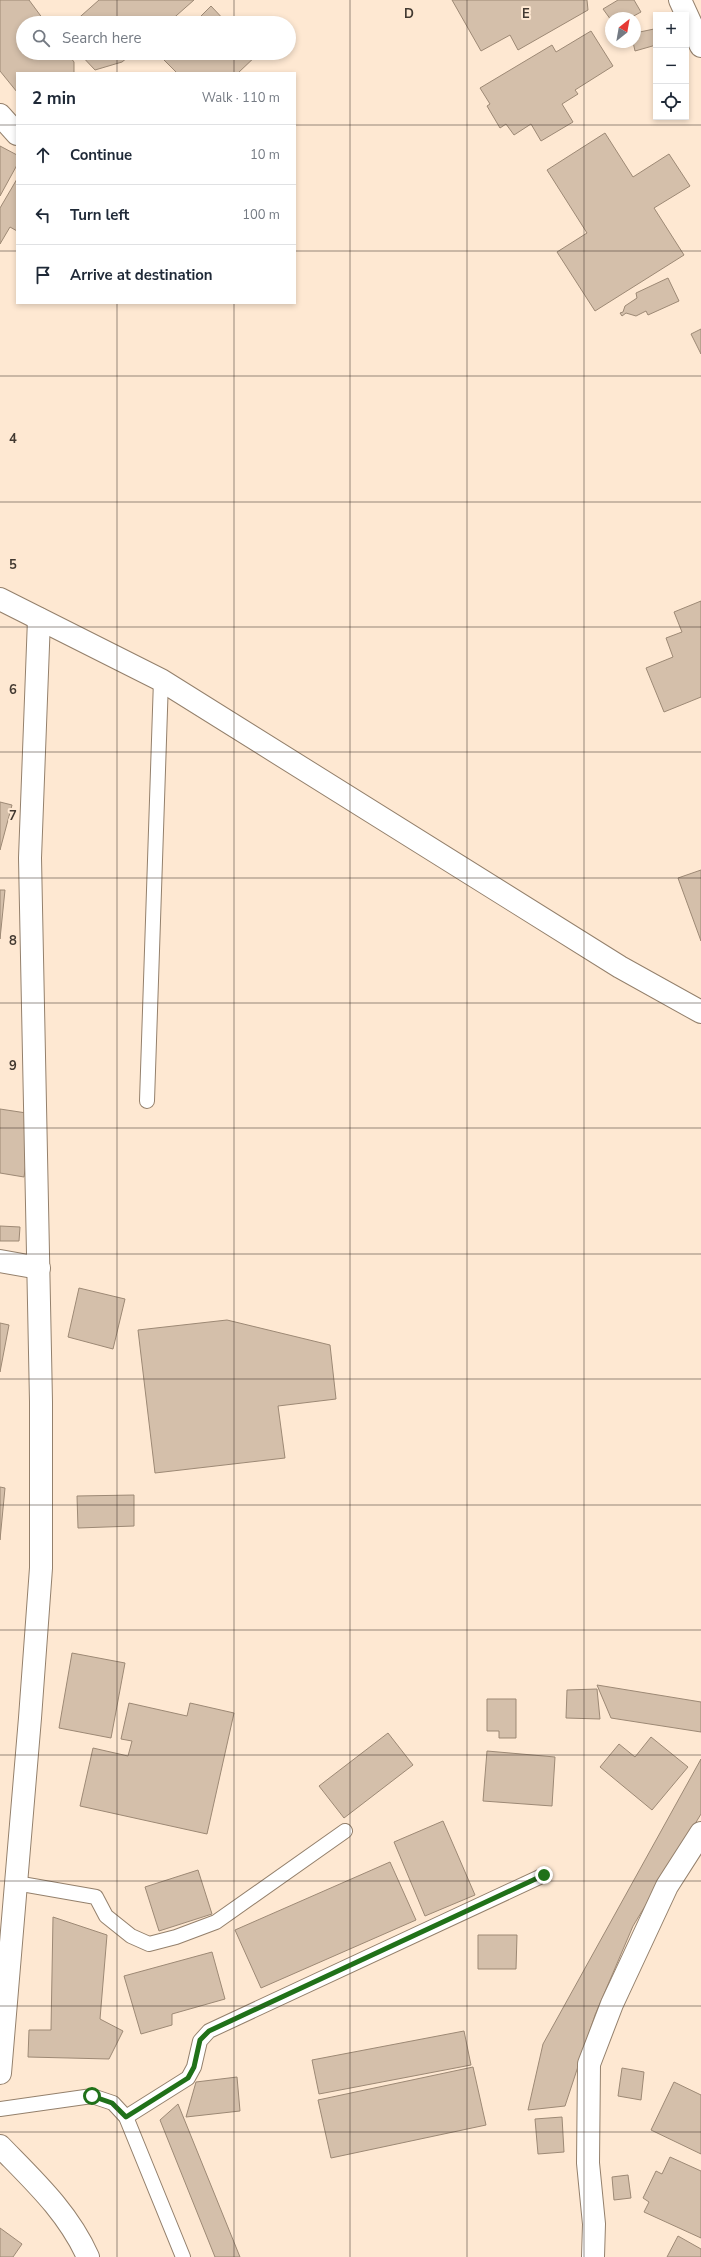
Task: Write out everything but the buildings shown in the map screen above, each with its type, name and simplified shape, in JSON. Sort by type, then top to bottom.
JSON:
[{"type":"street","points":[[680,0],[701,46]]},
{"type":"street","points":[[0,115],[16,133]]},
{"type":"street","points":[[0,600],[161,680],[620,967],[701,1012]]},
{"type":"street","points":[[0,2073],[41,1568],[39,1268],[30,858],[39,619]]},
{"type":"street","points":[[0,1261],[39,1268]]},
{"type":"street","points":[[593,2257],[594,2224],[588,2163],[589,2064],[612,2004],[667,1886],[701,1833]]},
{"type":"street","points":[[0,2146],[57,2204],[82,2243],[88,2257]]},
{"type":"lane","points":[[147,1101],[161,680]]},
{"type":"lane","points":[[16,1883],[96,1897],[106,1916],[118,1927],[131,1936],[149,1944],[176,1937],[216,1922],[345,1831]]},
{"type":"lane","points":[[126,2117],[188,2078],[194,2067],[200,2040],[209,2031],[544,1875]]},
{"type":"lane","points":[[0,2109],[92,2096],[112,2103],[126,2117],[183,2257]]},
{"type":"route","points":[[92,2096],[112,2103],[126,2117],[188,2078],[194,2067],[200,2040],[209,2031],[544,1875]]}]
